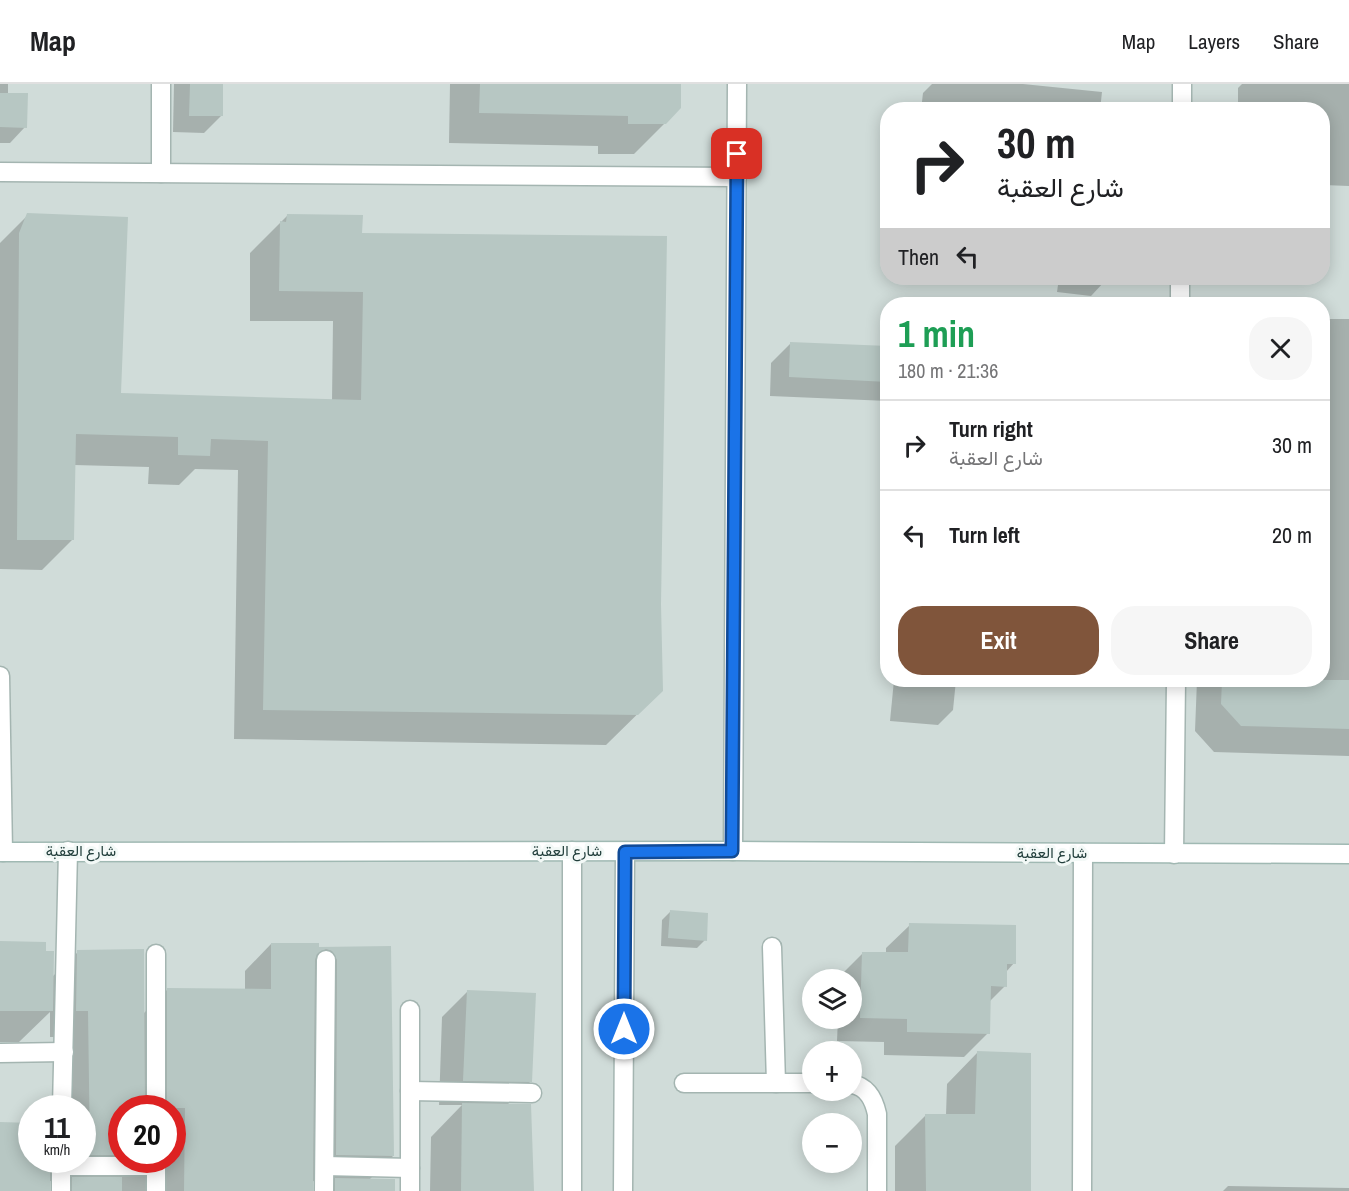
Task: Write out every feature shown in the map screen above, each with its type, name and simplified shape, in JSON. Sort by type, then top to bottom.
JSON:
[{"type":"street","points":[[160,84],[161,173]]},
{"type":"street","points":[[732,851],[737,84]]},
{"type":"street","points":[[1182,84],[1182,102]]},
{"type":"street","points":[[0,172],[737,177]]},
{"type":"street","points":[[0,676],[1,852]]},
{"type":"street","points":[[1174,854],[1176,687]]},
{"type":"street","points":[[62,1095],[68,851]]},
{"type":"street","points":[[572,851],[572,1191]]},
{"type":"street","name":"شارع العقبة","points":[[1,852],[732,851],[1349,854]]},
{"type":"street","points":[[623,1191],[625,852]]},
{"type":"street","points":[[1082,1191],[1083,853]]},
{"type":"street","points":[[772,947],[776,1083]]},
{"type":"street","points":[[156,954],[156,1095]]},
{"type":"street","points":[[324,1191],[326,960]]},
{"type":"street","points":[[410,1010],[410,1191]]},
{"type":"street","points":[[0,1053],[64,1052]]},
{"type":"street","points":[[684,1083],[802,1083]]},
{"type":"street","points":[[862,1088],[874,1102],[877,1114],[877,1191]]},
{"type":"street","points":[[410,1091],[532,1093]]},
{"type":"street","points":[[325,1166],[410,1168]]},
{"type":"street","points":[[60,1191],[61,1173]]},
{"type":"street","points":[[156,1173],[156,1191]]},
{"type":"shaded area","points":[[0,84],[1349,84],[1349,1191],[0,1191]]},
{"type":"building","points":[[190,84],[223,84],[223,116],[189,116]]},
{"type":"building","points":[[480,84],[681,84],[681,108],[666,124],[628,124],[628,116],[479,113]]},
{"type":"building","points":[[0,93],[28,93],[27,128],[0,127]]},
{"type":"building","points":[[27,213],[128,217],[121,393],[361,400],[363,292],[279,291],[280,221],[286,222],[287,214],[363,215],[362,233],[667,236],[661,604],[663,691],[638,715],[263,710],[268,441],[211,439],[210,456],[178,455],[178,437],[76,434],[74,540],[17,540],[19,233]]},
{"type":"building","points":[[790,342],[880,346],[880,382],[789,377]]},
{"type":"building","points":[[1330,680],[1349,680],[1349,729],[1241,726],[1221,704],[1222,687],[1330,687]]},
{"type":"building","points":[[670,910],[708,913],[707,941],[668,938]]},
{"type":"building","points":[[909,923],[1016,925],[1016,964],[1007,964],[1007,987],[991,986],[990,1034],[907,1032],[907,1019],[862,1018],[862,952],[908,952]]},
{"type":"building","points":[[0,941],[46,942],[46,951],[54,951],[53,1011],[0,1011]]},
{"type":"building","points":[[271,943],[319,943],[319,947],[391,946],[394,1156],[336,1155],[337,960],[332,951],[326,949],[317,954],[315,960],[313,1191],[184,1191],[186,1095],[167,1095],[167,988],[271,989]]},
{"type":"building","points":[[144,949],[145,1095],[108,1095],[108,1155],[96,1155],[96,1095],[89,1095],[88,1011],[76,1011],[77,950]]},
{"type":"building","points":[[467,990],[536,993],[532,1082],[463,1081]]},
{"type":"building","points":[[977,1051],[1031,1053],[1031,1191],[926,1191],[925,1114],[975,1114]]},
{"type":"building","points":[[462,1103],[531,1104],[534,1191],[461,1191]]},
{"type":"building","points":[[0,1122],[18,1123],[18,1173],[50,1173],[50,1191],[0,1191]]},
{"type":"building","points":[[72,1177],[122,1177],[122,1191],[72,1191]]},
{"type":"building","points":[[335,1178],[395,1179],[395,1191],[335,1191]]},
{"type":"route","points":[[624,1029],[625,852],[732,851],[737,154]]}]
